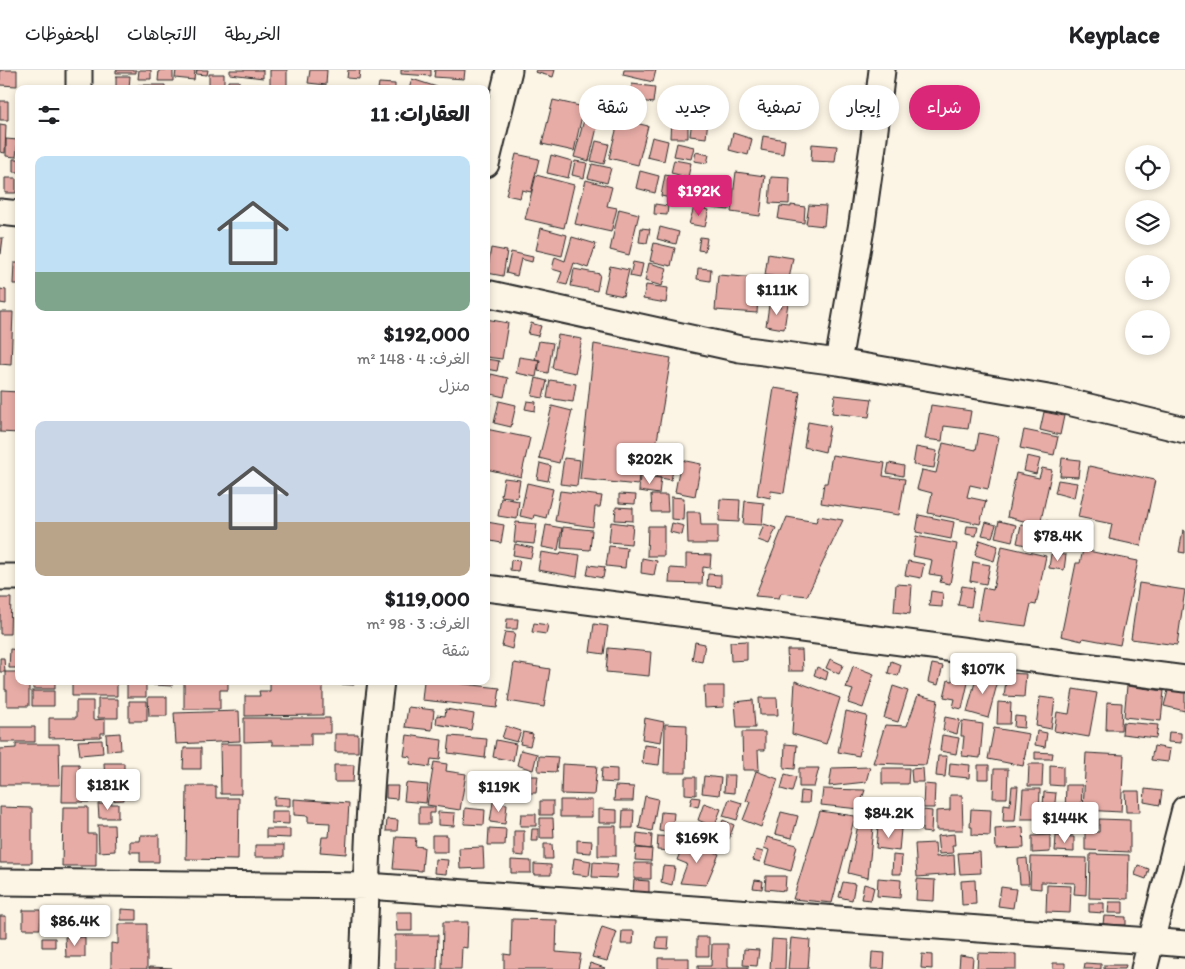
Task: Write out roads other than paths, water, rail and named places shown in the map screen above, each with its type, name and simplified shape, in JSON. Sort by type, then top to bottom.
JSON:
[{"type":"street","points":[[79,70],[79,85]]},
{"type":"street","points":[[490,148],[509,70]]},
{"type":"street","points":[[838,362],[862,223],[882,70]]},
{"type":"street","points":[[0,212],[15,214]]},
{"type":"street","points":[[490,294],[731,347],[838,362],[1060,400],[1185,430]]},
{"type":"street","points":[[0,578],[15,577]]},
{"type":"street","points":[[490,589],[1185,679]]},
{"type":"street","points":[[363,969],[374,756],[381,685]]},
{"type":"street","points":[[1144,969],[1185,808]]},
{"type":"street","points":[[0,882],[367,886],[1185,944]]}]
